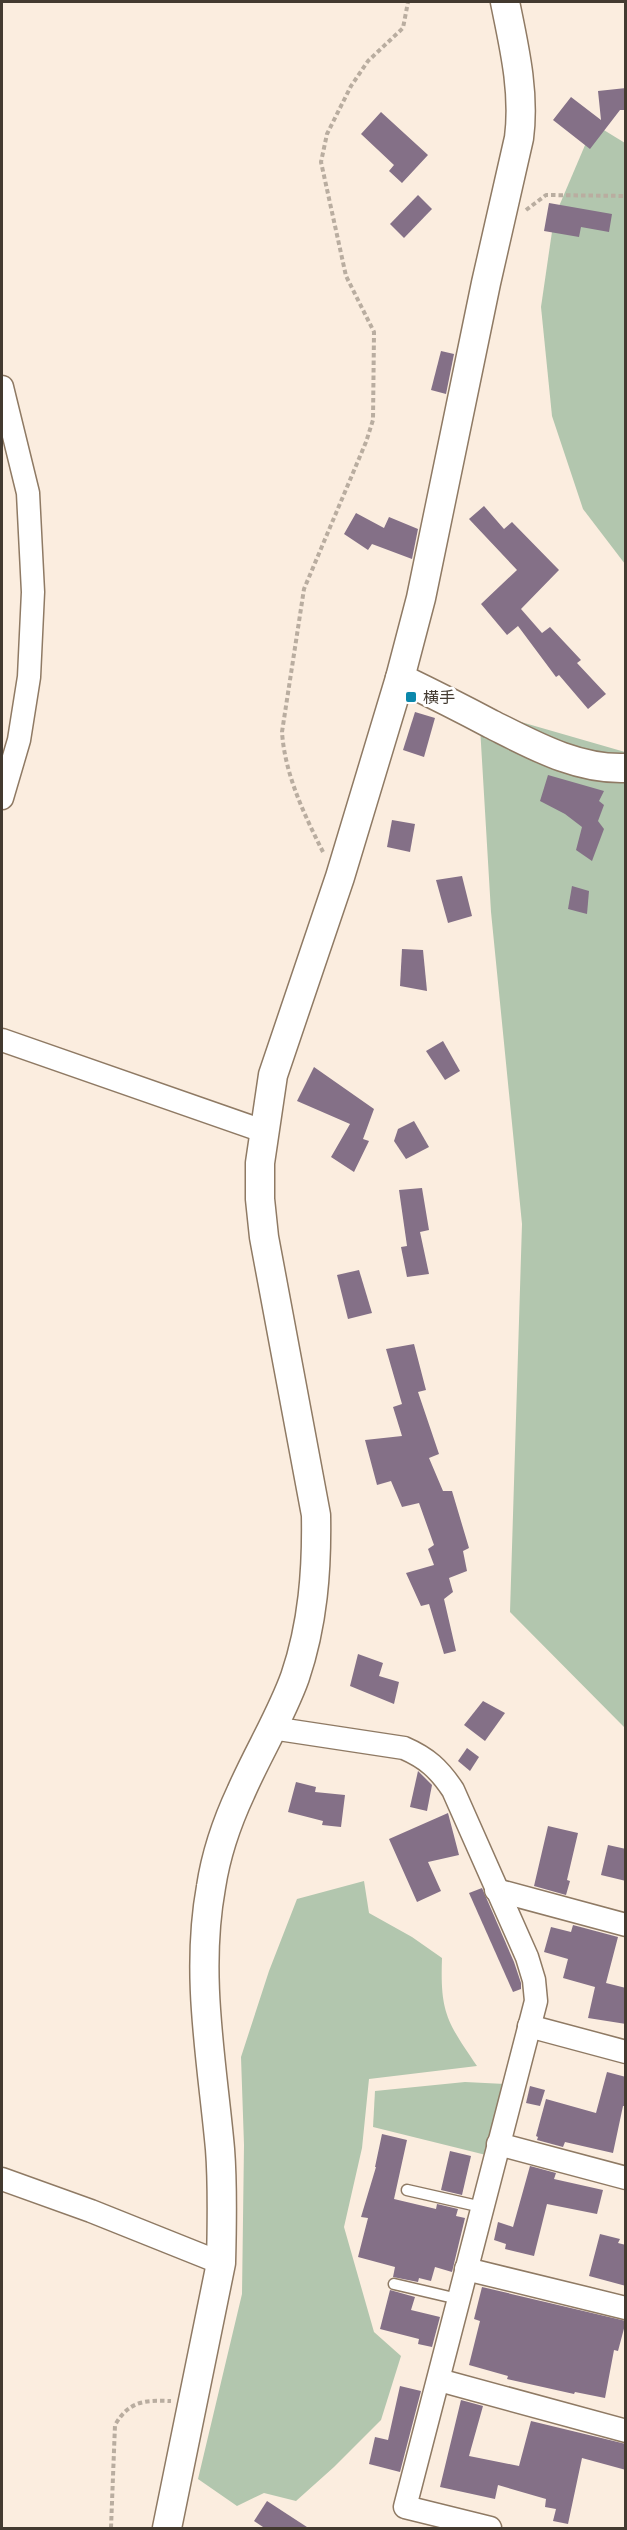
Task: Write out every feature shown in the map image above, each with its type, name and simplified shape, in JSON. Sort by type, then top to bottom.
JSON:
[{"type":"street","points":[[167,2529],[221,2263],[223,2220],[220,2152],[203,1986],[205,1922],[221,1841],[240,1793],[295,1678],[306,1642],[314,1592],[316,1526],[309,1472],[264,1236],[260,1199],[263,1131],[273,1076],[340,877],[422,598],[522,118],[519,83],[505,2]]},
{"type":"street","points":[[2,387],[28,493],[33,592],[29,676],[19,740],[2,798]]},
{"type":"street","points":[[400,678],[543,750],[610,769],[626,768]]},
{"type":"street","points":[[2,1040],[263,1131]]},
{"type":"street","points":[[272,1728],[404,1748],[424,1757],[441,1771],[453,1790],[527,1957],[534,1980],[536,2001],[405,2507],[490,2529]]},
{"type":"street","points":[[496,1890],[626,1925]]},
{"type":"street","points":[[529,2026],[626,2052]]},
{"type":"street","points":[[498,2144],[626,2178]]},
{"type":"street","points":[[2,2179],[91,2211],[221,2263]]},
{"type":"street","points":[[466,2269],[626,2308]]},
{"type":"street","points":[[439,2380],[626,2431]]},
{"type":"lane","points":[[407,2190],[482,2207]]},
{"type":"lane","points":[[394,2284],[459,2299]]},
{"type":"path","points":[[340,877],[323,852],[300,804],[283,752],[282,732],[304,589],[366,442],[373,420],[375,332],[346,276],[321,162],[327,134],[351,86],[368,61],[403,28],[408,2]]},
{"type":"path","points":[[499,231],[546,195],[626,196]]},
{"type":"path","points":[[111,2529],[115,2425],[123,2412],[132,2404],[160,2400],[193,2402]]},
{"type":"green space","points":[[594,124],[625,143],[625,564],[583,509],[552,416],[541,307],[554,218]]},
{"type":"green space","points":[[479,710],[625,752],[625,1728],[510,1612],[522,1224],[491,912]]},
{"type":"green space","points":[[364,1881],[369,1913],[412,1937],[442,1958],[444,2005],[452,2027],[477,2066],[369,2079],[362,2148],[344,2227],[374,2332],[401,2356],[381,2420],[334,2467],[296,2501],[264,2493],[237,2506],[198,2479],[242,2294],[244,2145],[241,2057],[269,1971],[297,1899]]},
{"type":"green space","points":[[465,2082],[505,2084],[486,2155],[373,2127],[375,2091]]},
{"type":"building","points":[[626,88],[626,110],[620,110],[590,149],[553,120],[571,97],[601,120],[598,91]]},
{"type":"building","points":[[381,112],[428,155],[402,183],[389,171],[394,165],[361,134]]},
{"type":"building","points":[[418,195],[432,209],[404,238],[390,224]]},
{"type":"building","points":[[549,203],[612,214],[609,232],[581,227],[579,237],[544,231]]},
{"type":"building","points":[[441,351],[454,354],[446,394],[431,390]]},
{"type":"building","points":[[484,506],[504,529],[512,522],[559,570],[521,609],[542,633],[550,627],[581,660],[577,663],[606,694],[588,709],[559,675],[556,677],[518,626],[507,635],[481,604],[517,570],[469,519]]},
{"type":"building","points":[[356,513],[384,528],[389,517],[418,529],[412,559],[372,544],[368,550],[344,534]]},
{"type":"building","points":[[415,712],[435,718],[424,757],[403,750]]},
{"type":"building","points":[[548,775],[604,791],[599,801],[604,805],[598,821],[604,829],[592,861],[576,850],[582,827],[565,814],[540,801]]},
{"type":"building","points":[[392,820],[415,824],[410,852],[387,847]]},
{"type":"building","points":[[462,876],[472,916],[448,923],[436,880]]},
{"type":"building","points":[[572,886],[589,891],[587,914],[568,909]]},
{"type":"building","points":[[402,949],[423,950],[427,991],[400,986]]},
{"type":"building","points":[[443,1041],[460,1071],[445,1080],[426,1051]]},
{"type":"building","points":[[314,1067],[374,1109],[363,1139],[369,1141],[354,1172],[331,1157],[350,1124],[297,1101]]},
{"type":"building","points":[[414,1121],[429,1147],[406,1159],[394,1141],[398,1129]]},
{"type":"building","points":[[422,1188],[429,1230],[420,1232],[429,1274],[407,1277],[401,1247],[407,1246],[399,1190]]},
{"type":"building","points":[[359,1270],[372,1313],[348,1319],[337,1275]]},
{"type":"building","points":[[414,1344],[426,1390],[418,1392],[439,1454],[429,1458],[443,1491],[452,1491],[469,1548],[463,1551],[467,1571],[449,1578],[453,1592],[444,1599],[456,1651],[444,1654],[429,1604],[421,1606],[406,1573],[434,1565],[428,1549],[434,1545],[419,1503],[402,1507],[391,1481],[377,1485],[365,1440],[402,1436],[393,1407],[402,1404],[386,1349]]},
{"type":"building","points":[[358,1654],[383,1663],[379,1676],[399,1682],[394,1704],[350,1686]]},
{"type":"building","points":[[483,1701],[505,1713],[485,1741],[464,1725]]},
{"type":"building","points":[[467,1748],[479,1757],[470,1771],[458,1761]]},
{"type":"building","points":[[418,1771],[432,1785],[427,1811],[410,1807]]},
{"type":"building","points":[[296,1782],[316,1787],[315,1792],[345,1795],[341,1827],[322,1825],[323,1821],[288,1812]]},
{"type":"building","points":[[448,1813],[459,1855],[428,1862],[441,1891],[417,1902],[389,1839]]},
{"type":"building","points":[[548,1826],[578,1833],[567,1880],[570,1881],[566,1895],[534,1886]]},
{"type":"building","points":[[608,1845],[626,1849],[626,1881],[601,1875]]},
{"type":"building","points":[[482,1888],[521,1983],[521,1989],[513,1992],[469,1893]]},
{"type":"building","points":[[573,1925],[618,1937],[606,1983],[626,1988],[626,2024],[588,2018],[595,1987],[563,1978],[568,1959],[544,1952],[551,1927],[571,1932]]},
{"type":"building","points":[[607,2072],[626,2077],[626,2106],[623,2106],[613,2153],[565,2142],[563,2147],[537,2140],[536,2136],[546,2099],[596,2113]]},
{"type":"building","points":[[530,2086],[545,2090],[540,2106],[526,2103]]},
{"type":"building","points":[[382,2134],[407,2140],[394,2199],[436,2209],[437,2204],[458,2209],[456,2216],[465,2218],[452,2272],[435,2267],[431,2281],[419,2278],[418,2282],[393,2277],[395,2267],[358,2257],[368,2218],[361,2217],[376,2167]]},
{"type":"building","points":[[450,2151],[471,2156],[462,2195],[441,2190]]},
{"type":"building","points":[[530,2166],[556,2173],[554,2179],[603,2190],[597,2214],[547,2204],[534,2256],[505,2249],[506,2244],[494,2240],[498,2222],[513,2227]]},
{"type":"building","points":[[600,2234],[620,2239],[618,2243],[626,2245],[626,2286],[589,2276]]},
{"type":"building","points":[[482,2287],[626,2321],[618,2351],[614,2350],[605,2398],[575,2392],[574,2394],[507,2379],[508,2376],[469,2365],[480,2321],[474,2319]]},
{"type":"building","points":[[390,2290],[415,2297],[411,2310],[440,2317],[432,2347],[418,2344],[419,2339],[380,2329]]},
{"type":"building","points":[[400,2386],[421,2391],[400,2472],[369,2464],[375,2437],[388,2440]]},
{"type":"building","points":[[461,2400],[483,2406],[469,2456],[519,2466],[531,2421],[626,2444],[626,2470],[582,2458],[568,2524],[553,2521],[556,2509],[545,2507],[546,2499],[498,2485],[495,2499],[440,2487]]},
{"type":"building","points":[[267,2501],[310,2529],[266,2529],[254,2521]]},
{"type":"place","name":"横手","points":[[411,697]]}]
